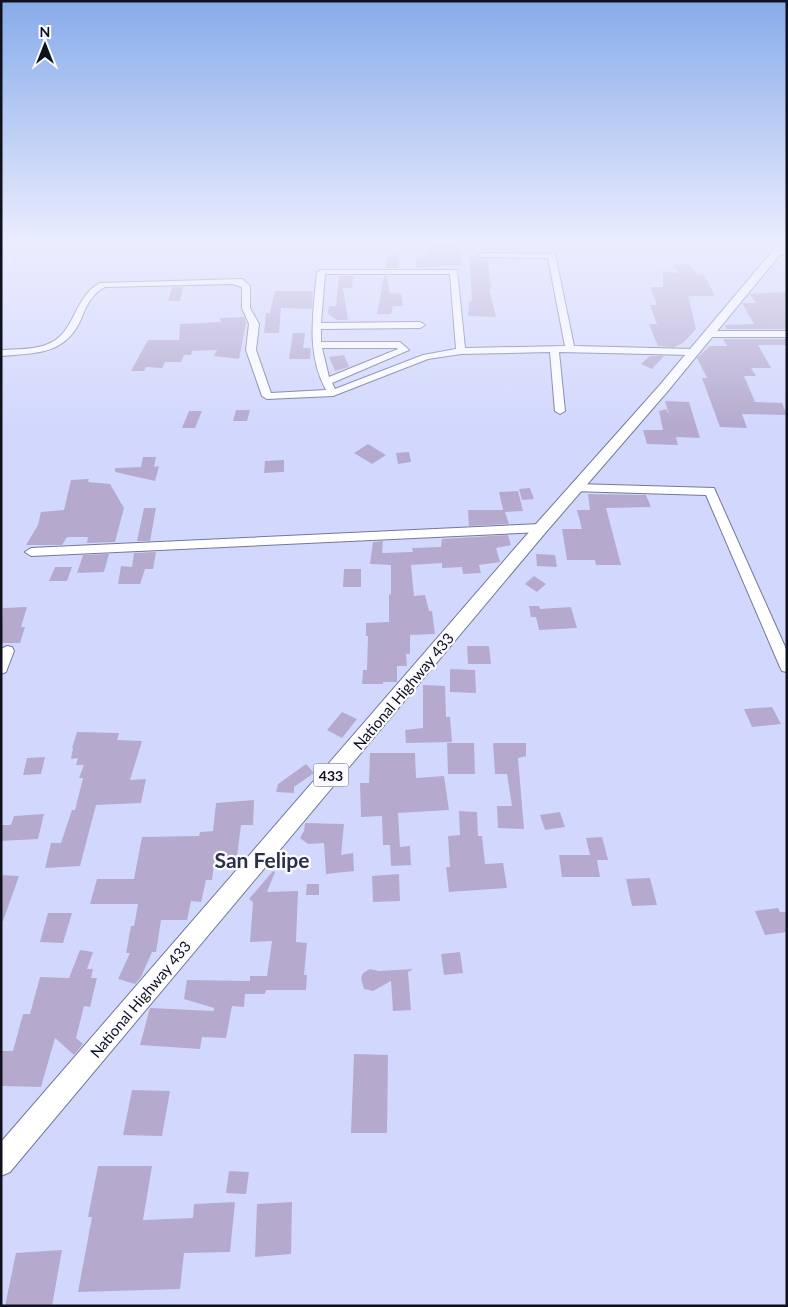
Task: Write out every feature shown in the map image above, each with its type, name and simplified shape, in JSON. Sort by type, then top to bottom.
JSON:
[{"type":"main road","name":"National Highway 433","points":[[1,1163],[541,528],[736,303]]},
{"type":"street","points":[[1,353],[36,350],[58,343],[66,337],[84,303]]},
{"type":"street","points":[[246,303],[246,308],[254,324],[251,350],[267,396],[333,393],[426,357],[461,351],[570,349],[693,352]]},
{"type":"street","points":[[319,303],[315,345],[316,355],[326,382],[333,393]]},
{"type":"street","points":[[457,303],[461,351]]},
{"type":"street","points":[[561,303],[570,349]]},
{"type":"street","points":[[317,326],[420,325]]},
{"type":"street","points":[[708,334],[787,334]]},
{"type":"street","points":[[315,345],[400,344],[404,350],[326,382]]},
{"type":"street","points":[[554,350],[560,411]]},
{"type":"street","points":[[576,488],[710,491],[787,667]]},
{"type":"street","points":[[31,552],[541,528]]},
{"type":"street","points":[[1,668],[7,650]]},
{"type":"building","points":[[272,303],[312,303],[312,309],[281,308],[279,333],[264,333],[266,313],[270,313]]},
{"type":"building","points":[[336,303],[345,303],[348,320],[337,320],[328,314],[329,306],[336,306]]},
{"type":"building","points":[[379,303],[402,303],[403,306],[393,306],[391,314],[377,314]]},
{"type":"building","points":[[469,303],[492,303],[496,317],[468,316]]},
{"type":"building","points":[[656,303],[690,303],[696,329],[683,343],[674,347],[658,346],[649,324],[657,324],[650,305],[657,305]]},
{"type":"building","points":[[742,303],[787,303],[787,329],[726,329],[725,325],[754,324]]},
{"type":"building","points":[[244,317],[246,323],[239,359],[214,356],[217,350],[192,351],[191,355],[184,355],[181,362],[165,362],[162,368],[146,367],[144,371],[131,371],[148,340],[179,340],[180,324],[221,322],[220,318]]},
{"type":"building","points":[[293,333],[305,333],[303,348],[311,348],[310,359],[289,359]]},
{"type":"building","points":[[723,339],[787,339],[787,345],[758,345],[771,368],[751,368],[756,376],[744,376],[755,402],[782,403],[787,415],[742,414],[747,428],[720,427],[702,378],[707,378],[697,358],[710,346],[727,346]]},
{"type":"building","points":[[344,355],[349,367],[335,371],[329,357]]},
{"type":"building","points":[[650,356],[664,356],[652,369],[641,364]]},
{"type":"building","points":[[665,401],[689,402],[700,438],[676,437],[678,445],[647,444],[643,430],[663,430],[659,411],[666,409],[669,415]]},
{"type":"building","points":[[236,410],[250,410],[247,421],[233,421]]},
{"type":"building","points":[[189,411],[202,411],[195,428],[182,428]]},
{"type":"building","points":[[368,444],[386,455],[372,464],[354,453]]},
{"type":"building","points":[[409,452],[411,462],[398,464],[396,453]]},
{"type":"building","points":[[143,457],[156,457],[154,467],[159,466],[155,481],[115,472],[115,468],[141,467]]},
{"type":"building","points":[[284,460],[284,472],[264,473],[265,461]]},
{"type":"building","points":[[89,479],[88,482],[110,484],[124,508],[115,542],[87,543],[88,537],[67,537],[62,545],[26,545],[38,525],[41,512],[64,510],[71,480]]},
{"type":"building","points":[[530,488],[534,499],[522,500],[519,489]]},
{"type":"building","points":[[518,491],[523,511],[505,512],[509,524],[469,526],[468,510],[503,510],[499,492]]},
{"type":"building","points":[[588,494],[646,495],[651,507],[606,508],[621,565],[596,565],[595,560],[567,560],[562,529],[582,529],[577,510],[590,510]]},
{"type":"building","points":[[144,508],[156,508],[150,541],[137,541]]},
{"type":"building","points":[[508,535],[511,545],[496,548],[500,562],[479,565],[481,573],[463,574],[462,567],[442,568],[442,563],[411,565],[414,596],[425,595],[429,611],[432,611],[435,634],[410,635],[410,654],[406,654],[407,666],[397,666],[397,682],[362,684],[363,670],[367,670],[368,636],[366,636],[366,623],[389,622],[391,565],[370,564],[373,542],[383,541],[382,553],[413,552],[412,548],[441,547],[442,539]]},
{"type":"building","points":[[156,552],[153,569],[145,569],[140,584],[118,584],[121,566],[132,567],[134,553]]},
{"type":"building","points":[[109,554],[104,572],[77,573],[83,555]]},
{"type":"building","points":[[536,554],[555,555],[557,567],[537,566]]},
{"type":"building","points":[[55,567],[72,567],[67,581],[49,581]]},
{"type":"building","points":[[344,569],[361,569],[361,587],[343,587]]},
{"type":"building","points":[[534,576],[546,584],[537,592],[525,584]]},
{"type":"building","points":[[529,606],[539,606],[540,609],[571,607],[577,628],[539,630],[536,617],[531,617]]},
{"type":"building","points":[[27,607],[21,627],[25,627],[20,643],[1,643],[3,608]]},
{"type":"building","points":[[467,646],[489,646],[491,664],[468,664]]},
{"type":"building","points":[[450,669],[475,670],[476,693],[450,692]]},
{"type":"building","points":[[423,685],[445,686],[446,717],[450,717],[452,742],[406,743],[405,730],[423,728]]},
{"type":"building","points":[[772,707],[781,724],[752,727],[744,709]]},
{"type":"building","points":[[342,712],[357,719],[342,738],[327,730]]},
{"type":"building","points":[[77,732],[119,733],[117,740],[142,741],[130,780],[146,779],[141,803],[96,805],[80,866],[45,868],[51,843],[61,843],[72,810],[75,810],[83,778],[79,778],[84,765],[76,765],[78,758],[71,759]]},
{"type":"building","points":[[447,743],[474,743],[475,774],[448,774]]},
{"type":"building","points":[[493,743],[526,743],[526,756],[518,758],[524,829],[498,828],[497,806],[512,806],[507,774],[495,774]]},
{"type":"building","points":[[370,753],[415,753],[416,778],[444,776],[449,810],[398,813],[400,847],[410,846],[411,865],[391,866],[390,845],[383,845],[382,816],[361,817],[360,783],[369,783]]},
{"type":"building","points":[[45,757],[41,774],[23,775],[27,758]]},
{"type":"building","points":[[306,764],[314,773],[294,787],[294,793],[276,792],[278,784]]},
{"type":"building","points":[[254,800],[253,825],[241,825],[237,857],[215,857],[212,880],[206,880],[201,902],[191,901],[187,920],[161,920],[156,952],[152,952],[141,977],[135,984],[118,979],[130,953],[126,953],[131,926],[134,926],[138,904],[90,904],[97,879],[134,879],[142,837],[199,836],[200,832],[213,831],[216,803]]},
{"type":"building","points":[[459,811],[477,812],[478,836],[482,836],[485,864],[503,863],[507,888],[449,892],[446,867],[450,867],[448,836],[460,835]]},
{"type":"building","points":[[560,812],[565,827],[545,830],[540,815]]},
{"type":"building","points":[[44,814],[38,839],[1,841],[1,825],[11,825],[14,816]]},
{"type":"building","points":[[305,823],[344,824],[341,855],[353,853],[354,871],[326,874],[324,843],[308,844],[300,838],[304,831]]},
{"type":"building","points":[[602,837],[608,860],[597,860],[600,877],[562,877],[559,855],[590,855],[586,838]]},
{"type":"building","points":[[273,871],[275,872],[267,892],[298,891],[296,942],[307,943],[304,975],[307,975],[306,990],[266,990],[265,994],[245,994],[244,1007],[232,1006],[226,1038],[202,1037],[200,1049],[140,1045],[150,1008],[214,1011],[214,1008],[184,999],[187,980],[250,981],[250,976],[267,976],[272,941],[250,942],[253,902],[249,899]]},
{"type":"building","points":[[399,874],[400,901],[373,902],[372,876]]},
{"type":"building","points":[[1,875],[19,876],[3,921],[1,921]]},
{"type":"building","points":[[650,878],[657,905],[632,906],[626,879]]},
{"type":"building","points":[[307,884],[319,884],[319,895],[306,895]]},
{"type":"building","points":[[778,908],[780,912],[787,912],[787,932],[765,935],[755,911]]},
{"type":"building","points":[[48,913],[72,913],[63,943],[40,942]]},
{"type":"building","points":[[80,950],[93,952],[87,969],[93,969],[91,978],[97,978],[90,1007],[84,1006],[76,1038],[83,1044],[74,1055],[55,1038],[41,1087],[1,1086],[1,1051],[13,1051],[23,1014],[30,1014],[40,977],[69,978]]},
{"type":"building","points":[[460,952],[463,973],[444,975],[441,954]]},
{"type":"building","points":[[370,969],[379,971],[413,969],[408,972],[411,1010],[393,1011],[391,981],[373,991],[364,989],[361,978],[363,973]]},
{"type":"building","points":[[354,1054],[388,1055],[387,1133],[351,1133]]},
{"type":"building","points":[[132,1090],[170,1091],[162,1136],[123,1135]]},
{"type":"building","points":[[98,1166],[152,1166],[143,1220],[193,1218],[194,1204],[235,1202],[230,1252],[184,1253],[180,1289],[78,1292],[92,1217],[88,1217]]},
{"type":"building","points":[[229,1171],[249,1172],[246,1194],[226,1193]]},
{"type":"building","points":[[292,1202],[291,1254],[255,1257],[257,1204]]},
{"type":"building","points":[[62,1250],[52,1306],[5,1306],[16,1253]]},
{"type":"district","name":"San Felipe","points":[[262,859]]}]
